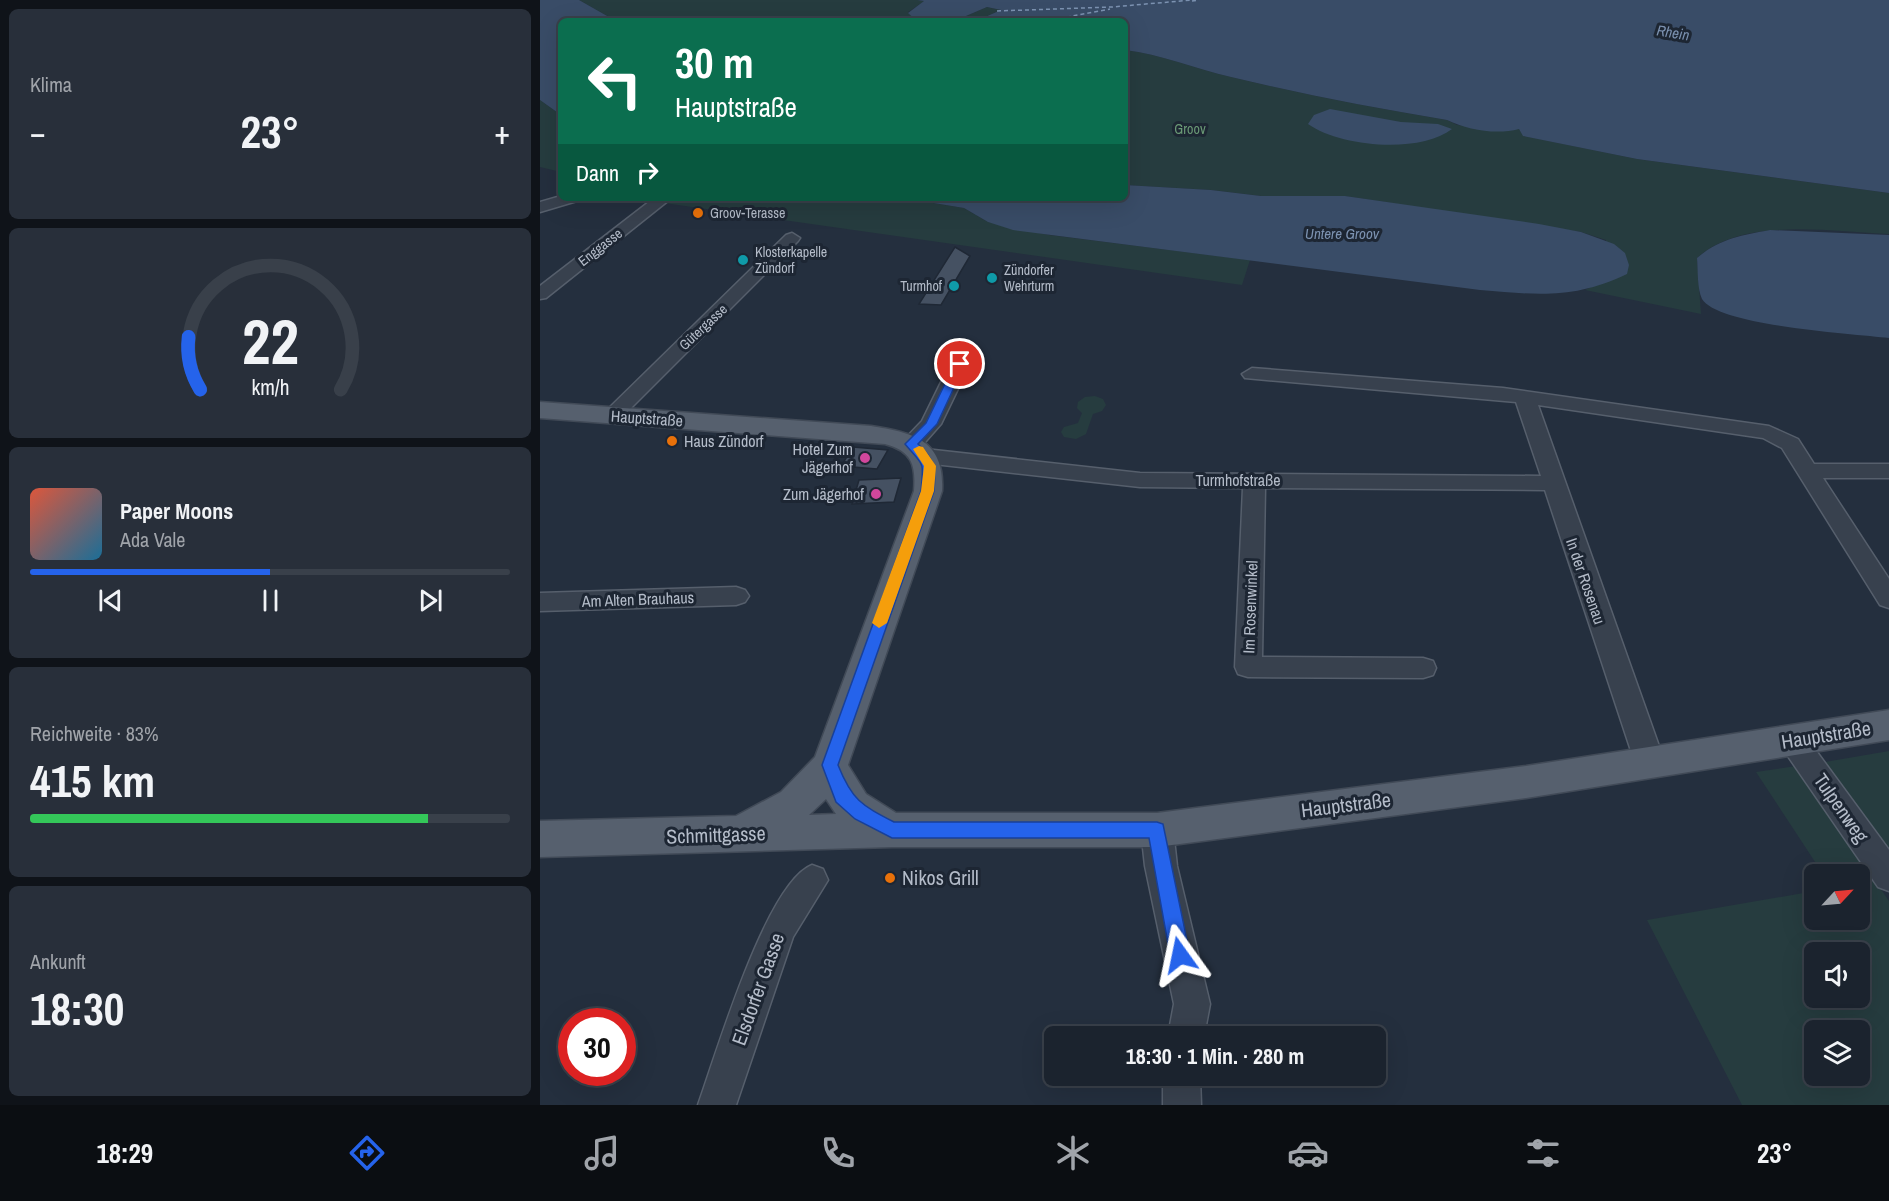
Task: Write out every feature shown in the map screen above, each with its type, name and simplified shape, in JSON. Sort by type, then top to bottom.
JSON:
[{"type":"main road","name":"Hauptstraße","points":[[540,410],[871,434],[918,450]]},
{"type":"main road","points":[[736,834],[780,816],[800,802],[815,787],[830,765],[928,491],[930,466],[918,450]]},
{"type":"main road","name":"Hauptstraße","points":[[830,765],[842,796],[861,814],[892,830],[1157,830],[1526,782],[1889,724]]},
{"type":"main road","name":"Schmittgasse","points":[[540,839],[892,830]]},
{"type":"street","points":[[541,205],[559,201]]},
{"type":"street","name":"Enggasse","points":[[540,294],[660,201]]},
{"type":"street","name":"Gütergasse","points":[[613,415],[792,238]]},
{"type":"street","points":[[918,450],[960,364]]},
{"type":"street","points":[[1252,374],[1525,398],[1769,432],[1790,444],[1889,599]]},
{"type":"street","name":"In der Rosenau","points":[[1525,398],[1552,483],[1650,763]]},
{"type":"street","name":"Turmhofstraße","points":[[918,450],[1140,480],[1552,483]]},
{"type":"street","points":[[1809,471],[1889,471]]},
{"type":"street","name":"Im Rosenwinkel","points":[[1254,480],[1248,667],[1423,668]]},
{"type":"street","name":"Am Alten Brauhaus","points":[[540,602],[736,596]]},
{"type":"street","name":"Tulpenweg","points":[[1793,741],[1889,876]]},
{"type":"street","points":[[1157,830],[1161,866],[1192,1004],[1188,1026]]},
{"type":"street","name":"Elsdorfer Gasse","points":[[717,1105],[779,929],[812,880]]},
{"type":"street","points":[[1182,1086],[1182,1105]]},
{"type":"green space","points":[[579,0],[925,1],[908,12],[914,18],[611,18]]},
{"type":"green space","points":[[987,7],[1001,10],[983,18],[949,18],[966,16]]},
{"type":"green space","name":"Groov","points":[[1128,51],[1284,89],[1447,120],[1457,125],[1519,129],[1524,136],[1637,159],[1889,193],[1889,234],[1814,230],[1763,231],[1738,236],[1716,245],[1697,258],[1701,314],[1585,290],[1595,285],[1606,240],[1581,232],[1345,196],[1261,196],[1211,190],[1128,185]]},
{"type":"green space","points":[[540,100],[558,113],[558,171],[540,167]]},
{"type":"green space","points":[[650,201],[921,201],[964,208],[988,222],[1049,235],[1250,260],[1242,285]]},
{"type":"green space","points":[[1095,396],[1103,399],[1106,405],[1102,411],[1093,414],[1086,434],[1076,439],[1064,437],[1061,432],[1064,427],[1078,423],[1082,413],[1077,408],[1078,402],[1085,397]]},
{"type":"green space","points":[[1889,751],[1889,851],[1825,762]]},
{"type":"green space","points":[[1796,766],[1864,864],[1816,864],[1756,772]]},
{"type":"green space","points":[[1870,873],[1889,901],[1889,1105],[1742,1105],[1647,920],[1804,893],[1804,930],[1870,930]]},
{"type":"water","points":[[540,0],[579,0],[611,18],[558,18],[558,113],[540,100]]},
{"type":"water","name":"Rhein","points":[[917,0],[1889,0],[1889,193],[1637,159],[1523,136],[1519,129],[1501,132],[1482,130],[1447,120],[1338,100],[1218,74],[1128,51],[1128,18],[983,18],[1001,10],[987,7],[966,16],[946,18],[914,18],[908,13],[924,1]]},
{"type":"water","points":[[1330,109],[1401,122],[1438,124],[1452,129],[1438,137],[1420,142],[1380,144],[1359,142],[1322,132],[1308,124],[1314,115]]},
{"type":"water","name":"Untere Groov","points":[[1128,185],[1211,190],[1261,196],[1345,196],[1581,232],[1614,244],[1625,253],[1629,265],[1627,274],[1590,288],[1573,291],[1539,294],[1480,290],[1013,230],[988,222],[964,208],[921,201],[1128,201]]},
{"type":"water","points":[[1770,230],[1889,235],[1889,338],[1759,322],[1733,316],[1713,308],[1702,299],[1698,285],[1697,258],[1722,242]]},
{"type":"building","points":[[955,247],[970,256],[941,305],[919,304]]},
{"type":"building","name":"Hotel Zum Jägerhof","points":[[853,447],[888,450],[877,469],[841,466]]},
{"type":"building","name":"Zum Jägerhof","points":[[901,478],[894,502],[852,504],[859,480]]},
{"type":"ferry route","points":[[997,11],[1112,7],[1192,0]]},
{"type":"ferry route","points":[[1192,1],[1199,0]]},
{"type":"ferry route","points":[[1062,18],[1110,9]]},
{"type":"slow traffic","points":[[879,623],[928,491],[930,466],[919,449]]},
{"type":"place","name":"Groov-Terasse","points":[[698,213]]},
{"type":"place","name":"Klosterkapelle Zündorf","points":[[743,260]]},
{"type":"place","name":"Zündorfer Wehrturm","points":[[992,278]]},
{"type":"place","name":"Turmhof","points":[[954,286]]},
{"type":"place","name":"Haus Zündorf","points":[[672,441]]},
{"type":"place","name":"Hotel Zum Jägerhof","points":[[865,458]]},
{"type":"place","name":"Zum Jägerhof","points":[[876,494]]},
{"type":"place","name":"Nikos Grill","points":[[890,878]]},
{"type":"route","points":[[960,364],[931,424],[911,444],[919,449],[930,466],[928,491],[890,590],[830,765],[842,796],[861,814],[892,830],[1157,830],[1161,866],[1180,955]]}]
